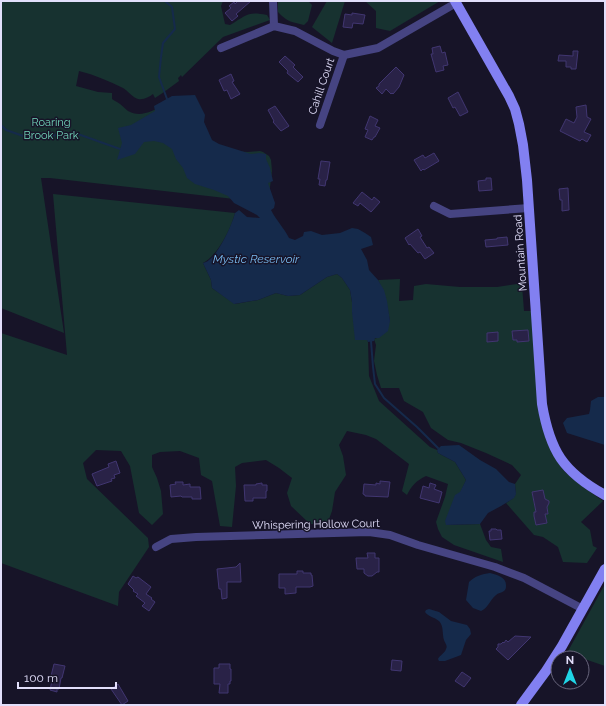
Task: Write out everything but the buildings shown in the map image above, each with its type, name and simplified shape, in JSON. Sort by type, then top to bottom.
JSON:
[{"type":"main road","name":"Mountain Road","points":[[455,2],[503,86],[515,110],[519,124],[527,180],[541,390],[545,422],[553,445],[564,464],[581,480],[605,495]]},
{"type":"main road","points":[[521,705],[552,663],[605,569]]},
{"type":"street","points":[[273,1],[274,26]]},
{"type":"street","points":[[222,48],[274,26],[295,31],[333,51],[344,55],[378,48],[455,2]]},
{"type":"street","name":"Cahill Court","points":[[320,125],[344,55]]},
{"type":"street","points":[[434,206],[450,214],[528,208]]},
{"type":"street","name":"Whispering Hollow Court","points":[[156,547],[171,539],[196,537],[369,532],[390,535],[495,567],[524,578],[583,609]]},
{"type":"green space","name":"Roaring Brook Park","points":[[1,1],[223,1],[221,6],[225,24],[230,25],[244,16],[255,13],[267,15],[270,20],[223,37],[182,77],[181,75],[178,78],[179,81],[155,98],[153,94],[144,99],[136,98],[118,85],[79,71],[76,86],[98,92],[112,93],[112,99],[128,111],[137,114],[146,113],[164,105],[208,143],[231,151],[263,152],[269,156],[271,160],[272,171],[269,203],[41,178],[64,333],[1,308]]},
{"type":"green space","points":[[278,1],[308,1],[312,5],[308,21],[304,25],[284,18],[278,12]]},
{"type":"green space","points":[[327,1],[345,1],[332,43],[312,27]]},
{"type":"green space","points":[[365,1],[440,1],[390,31],[376,28],[376,11]]},
{"type":"green space","points":[[53,194],[235,213],[219,248],[203,263],[211,280],[212,288],[235,304],[258,300],[276,293],[288,296],[300,295],[327,277],[337,274],[342,278],[350,290],[352,312],[363,340],[367,339],[368,342],[369,376],[379,401],[430,447],[455,462],[466,480],[446,525],[480,524],[486,540],[491,547],[501,549],[503,562],[454,545],[442,537],[436,522],[448,484],[426,476],[415,484],[407,495],[402,491],[409,464],[376,439],[347,431],[339,445],[343,456],[346,475],[335,492],[332,511],[328,522],[322,524],[310,524],[291,506],[287,493],[292,478],[266,460],[242,463],[235,467],[236,486],[232,527],[220,526],[212,481],[201,475],[199,458],[180,451],[160,452],[152,455],[152,467],[161,491],[163,514],[152,525],[139,513],[130,466],[121,451],[96,450],[83,463],[87,479],[148,538],[149,547],[119,592],[118,606],[1,563],[1,333],[67,355]]},
{"type":"green space","points":[[400,279],[399,301],[413,300],[414,286],[426,284],[460,287],[522,285],[524,311],[532,311],[537,394],[557,461],[565,472],[603,501],[581,522],[590,530],[593,546],[597,548],[587,563],[563,562],[558,547],[543,537],[534,535],[506,503],[515,495],[515,484],[521,475],[512,465],[461,443],[448,440],[431,428],[423,412],[404,401],[399,388],[381,388],[374,361],[376,345],[374,339],[377,338],[390,321],[385,295],[378,280]],"holes":[[[528,330],[529,341],[517,342],[517,340],[513,340],[512,331]],[[543,490],[545,499],[549,501],[547,507],[548,514],[545,514],[547,523],[536,525],[534,512],[536,512],[532,493]]]},
{"type":"green space","points":[[605,584],[605,666],[590,661],[590,650],[569,650]]},
{"type":"water","name":"Mystic Reservoir","points":[[195,95],[205,115],[204,122],[212,140],[219,144],[251,154],[266,154],[266,159],[273,181],[268,183],[275,203],[274,208],[271,210],[289,238],[295,240],[303,236],[304,232],[311,231],[322,235],[340,233],[352,228],[358,229],[371,237],[373,245],[361,249],[367,260],[369,270],[384,290],[390,321],[388,331],[379,338],[375,338],[374,341],[368,342],[367,340],[355,340],[350,290],[342,278],[337,274],[327,277],[300,295],[288,296],[276,293],[258,300],[234,304],[212,288],[211,280],[203,263],[208,261],[213,256],[221,245],[235,213],[239,210],[247,217],[260,218],[234,203],[228,196],[195,184],[187,178],[172,149],[163,143],[154,141],[144,142],[135,154],[117,160],[122,143],[118,128],[131,125],[155,111],[154,106],[172,96]]},
{"type":"water","points":[[598,397],[605,397],[605,445],[567,433],[563,423],[567,418],[589,414],[591,401]]},
{"type":"water","points":[[459,445],[496,469],[509,482],[515,484],[516,494],[514,498],[488,513],[480,524],[446,525],[445,521],[455,495],[460,492],[466,480],[455,462],[438,453],[437,450],[441,446]]},
{"type":"water","points":[[490,573],[503,578],[506,582],[506,588],[504,591],[496,595],[486,608],[481,611],[473,608],[466,600],[469,582],[474,578]]},
{"type":"water","points":[[429,609],[439,612],[451,621],[467,625],[470,629],[471,634],[466,640],[461,655],[445,661],[439,661],[438,659],[447,646],[444,640],[441,623],[425,612]]},
{"type":"waterway","points":[[165,1],[172,7],[175,29],[163,43],[161,57],[159,77],[167,99]]},
{"type":"waterway","points":[[1,125],[6,130],[29,138],[75,133],[120,149]]},
{"type":"waterway","points":[[371,341],[375,384],[384,398],[438,448]]}]
